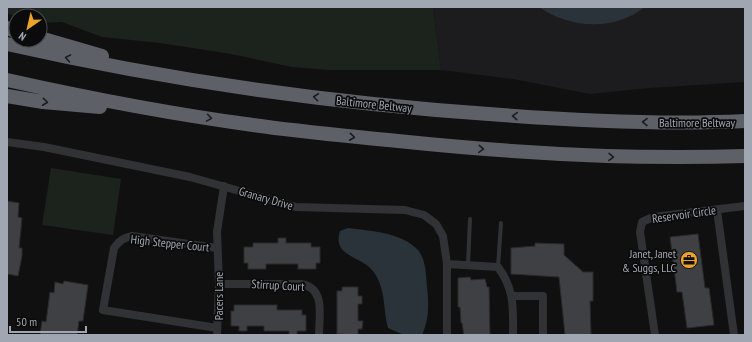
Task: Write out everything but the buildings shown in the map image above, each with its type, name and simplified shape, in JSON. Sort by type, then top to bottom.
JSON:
[{"type":"highway","points":[[48,40],[175,77]]},
{"type":"highway","name":"Baltimore Beltway","points":[[7,44],[62,57],[175,77],[342,101],[448,111],[615,121],[712,123],[745,121]]},
{"type":"highway","points":[[7,80],[170,112],[253,125],[442,146],[607,157],[706,158],[745,156]]},
{"type":"highway","points":[[7,96],[43,102],[170,112]]},
{"type":"highway","points":[[712,123],[745,117]]},
{"type":"highway","points":[[706,158],[745,162]]},
{"type":"street","name":"Granary Drive","points":[[7,142],[132,164],[224,186],[281,204],[296,207],[416,212],[430,219],[439,228],[443,236],[447,264],[447,335]]},
{"type":"street","name":"Pacers Lane","points":[[217,332],[219,284],[217,232],[224,186]]},
{"type":"street","name":"Reservoir Circle","points":[[655,335],[640,232],[642,222],[653,217],[745,206]]},
{"type":"street","points":[[717,210],[734,335]]},
{"type":"street","name":"High Stepper Court","points":[[217,248],[132,236],[125,238],[118,242],[114,248],[104,310],[217,332]]},
{"type":"street","points":[[447,264],[498,267],[506,278],[513,296],[513,335]]},
{"type":"street","name":"Stirrup Court","points":[[219,284],[301,284],[310,287],[319,297],[319,335]]},
{"type":"street","points":[[513,296],[543,296],[543,335]]},
{"type":"lane","points":[[468,265],[470,219]]},
{"type":"lane","points":[[498,267],[501,223]]},
{"type":"shaded area","points":[[7,7],[433,7],[441,70],[329,70],[292,67],[231,54],[160,43],[102,37],[62,22],[48,23],[48,8],[8,8],[7,13]]},
{"type":"shaded area","points":[[433,7],[745,7],[745,82],[649,88],[590,94],[513,79],[441,70]]},
{"type":"shaded area","points":[[539,7],[645,7],[633,15],[620,20],[592,24],[565,20]]},
{"type":"shaded area","points":[[51,168],[121,179],[113,235],[42,225]]},
{"type":"shaded area","points":[[348,228],[375,231],[402,239],[410,243],[420,253],[425,267],[428,299],[427,317],[422,335],[404,335],[388,328],[382,291],[373,271],[368,266],[343,251],[340,246],[340,231]]},
{"type":"place","name":"Janet, Janet & Suggs, LLC","points":[[689,260]]}]
